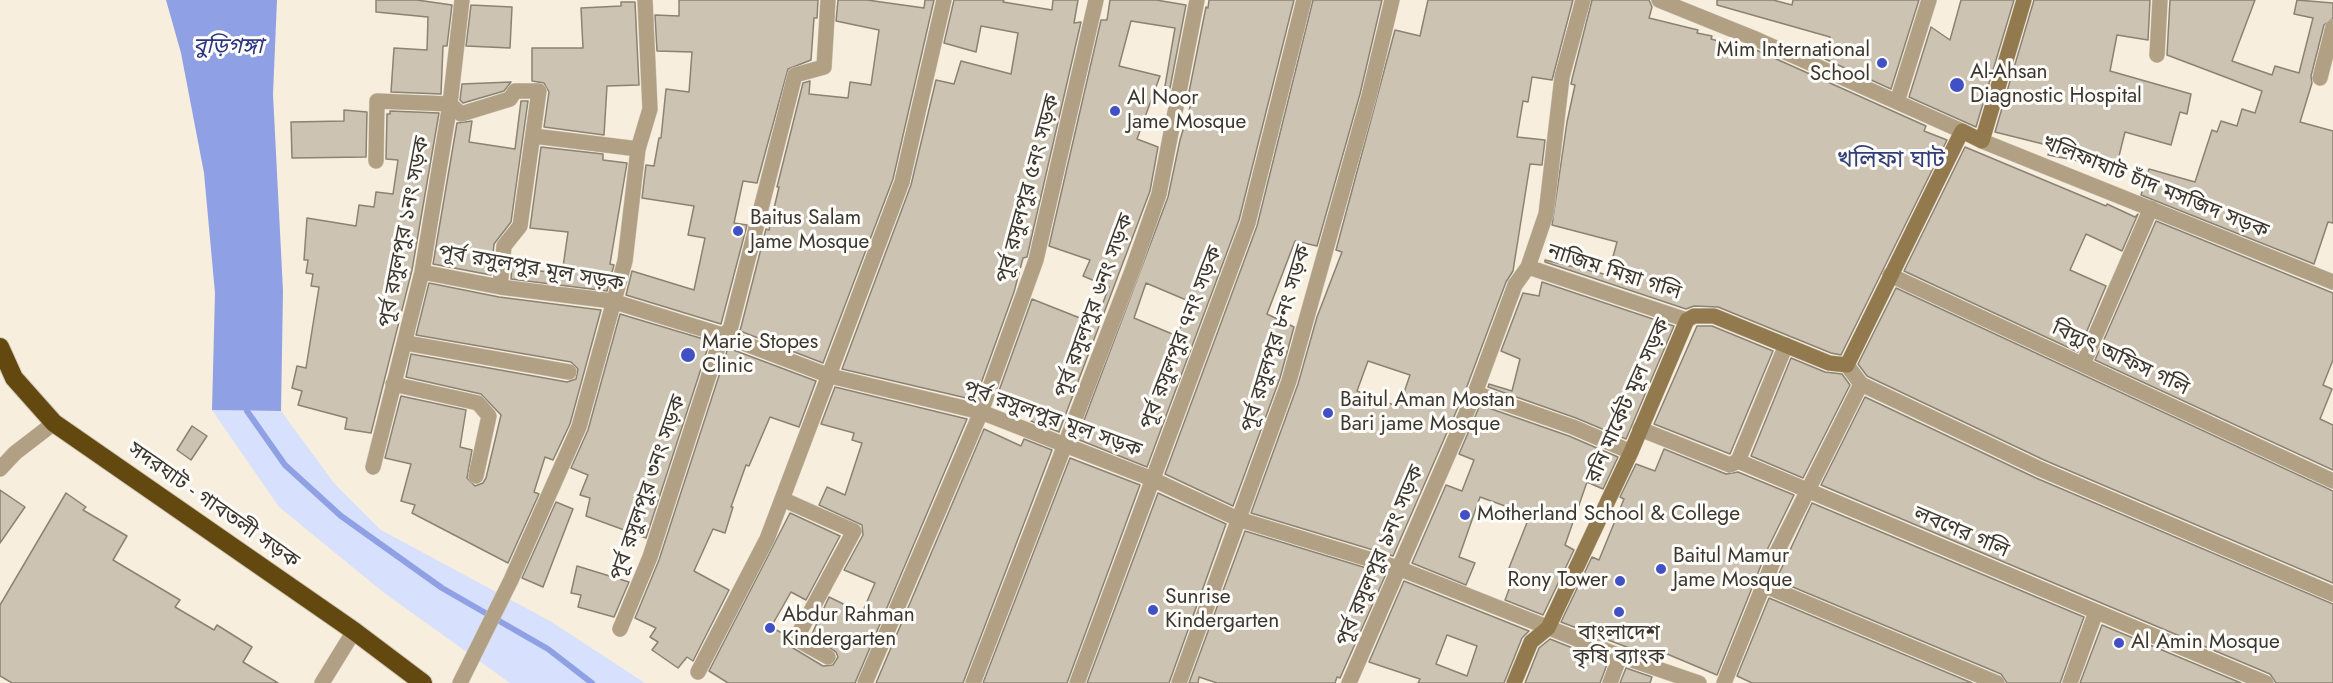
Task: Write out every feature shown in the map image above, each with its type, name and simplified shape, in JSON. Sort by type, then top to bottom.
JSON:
[{"type":"highway","name":"সদরঘাট - গাবতলী সড়ক","points":[[0,347],[14,378],[54,423],[354,630],[423,683]]},
{"type":"street","name":"পূর্ব রসুলপুর ১নং সড়ক","points":[[373,467],[422,272],[450,104],[462,0]]},
{"type":"street","points":[[460,683],[511,580],[579,427],[612,301],[625,261],[638,149],[650,109],[645,0]]},
{"type":"street","name":"পূর্ব রসুলপুর ৩নং সড়ক","points":[[620,629],[650,556],[722,335],[730,330],[795,75],[824,67],[828,0]]},
{"type":"street","points":[[698,672],[767,539],[902,182],[944,0]]},
{"type":"street","name":"পূর্ব রসুলপুর ৫নং সড়ক","points":[[865,683],[981,412],[1036,260],[1096,0]]},
{"type":"street","name":"পূর্ব রসুলপুর ৬নং সড়ক","points":[[973,683],[1159,194],[1197,0]]},
{"type":"street","name":"পূর্ব রসুলপুর ৭নং সড়ক","points":[[1077,683],[1248,222],[1304,0]]},
{"type":"street","name":"পূর্ব রসুলপুর ৮নং সড়ক","points":[[1179,683],[1289,381],[1363,117],[1392,0]]},
{"type":"street","name":"পূর্ব রসুলপুর ৯নং সড়ক","points":[[1349,683],[1475,393],[1515,285],[1528,267],[1546,214],[1563,77],[1583,0]]},
{"type":"street","points":[[1659,0],[1758,40],[1962,131],[1847,365],[1861,384],[2040,469],[2333,594]]},
{"type":"street","points":[[1897,102],[1929,0]]},
{"type":"street","points":[[1982,141],[2024,0]]},
{"type":"street","points":[[2157,55],[2160,0]]},
{"type":"street","points":[[2320,78],[2333,27]]},
{"type":"street","points":[[376,161],[377,101],[450,104],[461,114],[510,99],[515,91],[539,91],[520,226],[504,246],[500,287]]},
{"type":"street","name":"খলিফাঘাট চাঁদ মসজিদ সড়ক","points":[[1962,131],[2333,282]]},
{"type":"street","points":[[534,135],[638,149]]},
{"type":"street","points":[[2083,364],[2151,208]]},
{"type":"street","name":"নাজিম মিয়া গলি","points":[[1528,267],[1687,320]]},
{"type":"street","name":"পূর্ব রসুলপুর মূল সড়ক","points":[[422,272],[500,287],[612,301],[722,335],[830,376],[981,412],[1152,480],[1238,519],[1398,568],[1620,656],[1699,683]]},
{"type":"street","name":"বিদ্যুৎ অফিস গলি","points":[[1890,275],[2333,481]]},
{"type":"street","name":"রনি মার্কেট মূল সড়ক","points":[[1514,683],[1531,642],[1548,628],[1631,452],[1687,320],[1694,316],[1714,316],[1829,363],[1847,365]]},
{"type":"street","points":[[406,343],[569,372]]},
{"type":"street","points":[[1738,461],[1786,345]]},
{"type":"street","points":[[393,384],[478,403],[489,416],[476,476]]},
{"type":"street","points":[[1724,683],[1763,585],[1861,384]]},
{"type":"street","points":[[1475,393],[1573,427],[1631,452]]},
{"type":"street","points":[[0,469],[15,453],[54,423]]},
{"type":"street","name":"লবণের গলি","points":[[1640,429],[1730,465],[1738,461],[2266,683]]},
{"type":"street","points":[[782,499],[850,527],[854,531],[799,633],[803,644],[828,657]]},
{"type":"street","points":[[1763,585],[1997,683]]},
{"type":"street","points":[[2070,683],[2096,612]]},
{"type":"street","points":[[322,683],[354,630]]},
{"type":"street","points":[[1610,683],[1620,656]]},
{"type":"shaded area","points":[[212,410],[281,411],[334,483],[381,530],[550,621],[645,683],[510,683],[383,592],[279,507]]},
{"type":"water","name":"বুড়িগঙ্গা","points":[[166,0],[277,0],[273,94],[283,291],[281,411],[212,410],[215,293],[204,173],[181,53]]},
{"type":"building","points":[[376,0],[417,0],[452,5],[447,46],[443,46],[441,94],[391,92],[394,48],[427,50],[428,17],[376,12]]},
{"type":"building","points":[[679,0],[818,0],[817,18],[814,18],[811,60],[788,69],[757,183],[743,181],[734,223],[747,225],[721,324],[626,295],[632,271],[694,290],[705,238],[688,235],[694,206],[642,198],[646,165],[654,166],[659,138],[661,138],[666,89],[689,92],[692,52],[657,51],[655,15],[679,16]]},
{"type":"building","points":[[838,0],[867,0],[924,8],[925,0],[934,0],[893,179],[823,363],[740,331],[766,229],[769,230],[779,187],[777,187],[803,83],[810,81],[809,94],[848,98],[850,82],[871,85],[879,30],[836,21]]},
{"type":"building","points":[[954,0],[1004,0],[1003,2],[1052,10],[1053,0],[1078,0],[1074,23],[1081,22],[1027,257],[1023,258],[1014,292],[975,400],[842,369],[911,185],[936,80],[954,84],[961,61],[1011,74],[1018,33],[981,26],[976,52],[944,43]]},
{"type":"building","points":[[1110,0],[1156,0],[1186,5],[1170,88],[1165,86],[1175,28],[1131,21],[1119,66],[1160,76],[1137,139],[1158,147],[1150,191],[1059,432],[1031,421],[1034,413],[996,399],[1032,299],[1095,324],[1109,287],[1083,276],[1090,260],[1049,246],[1101,20],[1107,20]]},
{"type":"building","points":[[1209,0],[1294,0],[1239,220],[1147,467],[1077,439],[1168,197],[1180,140],[1194,94],[1189,92],[1206,7],[1208,8]],"holes":[[[1146,283],[1191,302],[1177,336],[1134,318]]]},
{"type":"building","points":[[1313,0],[1382,0],[1360,94],[1317,246],[1295,241],[1267,314],[1294,327],[1280,378],[1233,506],[1165,474],[1257,226]]},
{"type":"building","points":[[1428,0],[1573,0],[1552,80],[1532,77],[1528,102],[1523,101],[1517,137],[1545,140],[1542,165],[1530,164],[1513,271],[1506,282],[1466,389],[1393,556],[1251,513],[1298,384],[1317,317],[1342,252],[1336,250],[1395,30],[1420,36]],"holes":[[[1368,361],[1410,375],[1399,407],[1357,391]]]},
{"type":"building","points":[[1592,0],[1649,0],[1652,7],[1649,18],[1698,30],[1697,33],[1712,36],[1711,39],[1741,47],[1742,44],[1926,126],[1924,131],[1947,140],[1841,355],[1718,307],[1694,306],[1686,309],[1545,262],[1545,260],[1608,275],[1617,242],[1552,225],[1567,122],[1575,85],[1571,84]]},
{"type":"building","points":[[1717,0],[1773,0],[1792,5],[1793,0],[1919,0],[1891,89],[1825,59],[1830,37],[1717,5]]},
{"type":"building","points":[[1961,0],[2014,0],[1976,127],[1909,97],[1931,27],[1950,40]]},
{"type":"building","points":[[2034,0],[2150,0],[2148,40],[2117,35],[2110,71],[2191,94],[2187,114],[2180,112],[2171,145],[2125,132],[2116,168],[2048,155],[2051,146],[1995,132]]},
{"type":"building","points":[[2170,0],[2255,0],[2232,61],[2272,75],[2275,66],[2299,73],[2313,18],[2294,14],[2297,0],[2333,3],[2333,18],[2324,25],[2311,76],[2312,83],[2300,122],[2333,131],[2333,223],[2328,222],[2314,264],[2141,195],[2149,169],[2195,182],[2212,130],[2217,132],[2221,121],[2237,126],[2242,109],[2255,113],[2262,91],[2167,55]]},
{"type":"building","points":[[621,2],[635,2],[639,85],[607,86],[604,135],[544,127],[549,92],[544,83],[532,81],[532,48],[583,48],[581,8],[621,6]]},
{"type":"building","points":[[471,5],[512,7],[510,48],[466,46]]},
{"type":"building","points":[[511,82],[504,91],[463,103],[460,100],[462,84]]},
{"type":"building","points":[[521,101],[528,101],[511,222],[494,244],[491,275],[433,264],[457,123],[472,121],[469,142],[515,149]]},
{"type":"building","points":[[344,110],[367,112],[366,157],[292,158],[291,122],[344,121]]},
{"type":"building","points":[[390,111],[439,113],[412,270],[371,433],[345,429],[347,418],[298,405],[302,391],[292,388],[297,366],[306,368],[319,287],[311,286],[313,274],[306,273],[308,260],[304,260],[307,218],[356,226],[359,205],[374,207],[376,192],[393,194],[398,160],[386,159],[387,114],[390,114]]},
{"type":"building","points":[[541,147],[603,154],[603,160],[627,163],[610,264],[614,265],[607,291],[511,279],[512,267],[562,274],[568,232],[530,228]]},
{"type":"building","points":[[1965,147],[2106,206],[2107,204],[2135,217],[2138,214],[2122,251],[2086,234],[2070,270],[2106,286],[2078,352],[1904,271]]},
{"type":"building","points":[[2156,221],[2333,293],[2333,360],[2323,385],[2332,389],[2320,419],[2333,425],[2333,470],[2095,360]]},
{"type":"building","points":[[1542,282],[1674,326],[1626,439],[1576,418],[1488,387],[1489,384],[1512,391],[1520,359],[1501,351],[1523,293],[1539,296]]},
{"type":"building","points":[[429,283],[499,297],[601,310],[570,424],[553,460],[545,457],[534,492],[539,494],[508,563],[412,513],[415,505],[401,501],[411,464],[385,458],[401,396],[466,410],[460,447],[472,450],[467,478],[475,486],[483,483],[486,478],[501,415],[481,394],[406,377],[411,354],[567,382],[576,379],[578,369],[571,362],[416,335]]},
{"type":"building","points":[[1896,288],[2333,491],[2333,583],[2044,460],[1867,376],[1858,364]]},
{"type":"building","points":[[620,314],[710,341],[646,538],[586,516],[590,498],[580,495],[588,475],[571,468],[588,430]]},
{"type":"building","points":[[1697,326],[1712,326],[1773,351],[1730,454],[1654,424]]},
{"type":"building","points":[[728,348],[816,381],[799,427],[770,417],[749,466],[746,465],[731,507],[733,507],[725,533],[713,529],[694,571],[729,590],[693,661],[687,657],[678,668],[652,650],[658,642],[650,637],[656,628],[635,618],[659,560]]},
{"type":"building","points":[[1791,358],[1825,372],[1842,374],[1850,385],[1803,478],[1751,456]]},
{"type":"building","points":[[835,387],[967,419],[855,683],[728,683],[709,671],[790,513],[840,536],[806,600],[791,592],[771,627],[789,637],[793,648],[823,666],[833,665],[838,657],[836,652],[811,636],[829,597],[862,613],[875,583],[844,570],[863,535],[862,525],[819,505],[827,487],[845,495],[862,443],[852,440],[854,433],[821,424]]},
{"type":"building","points":[[1865,397],[2036,478],[2333,604],[2333,683],[2276,683],[2270,674],[1821,485]]},
{"type":"building","points":[[1480,405],[1569,436],[1618,457],[1603,489],[1587,482],[1565,545],[1574,550],[1543,615],[1505,600],[1516,571],[1509,568],[1530,515],[1480,497],[1459,557],[1475,563],[1466,585],[1412,563],[1446,485],[1462,491],[1474,460],[1459,454]]},
{"type":"building","points":[[192,426],[207,436],[191,460],[177,450]]},
{"type":"building","points":[[984,429],[1021,446],[1024,439],[1052,450],[963,683],[876,683]]},
{"type":"building","points":[[1664,449],[1726,474],[1738,472],[1794,495],[1768,548],[1717,675],[1660,651],[1658,659],[1561,622],[1592,557],[1599,560],[1624,499],[1620,497],[1636,464],[1655,471]]},
{"type":"building","points":[[1070,458],[1140,485],[1067,683],[983,683]]},
{"type":"building","points":[[0,490],[25,507],[0,543]]},
{"type":"building","points":[[66,493],[86,507],[83,510],[127,536],[113,560],[180,600],[175,607],[214,630],[217,625],[252,647],[243,662],[278,683],[12,683],[0,676],[0,605]]},
{"type":"building","points":[[1158,493],[1226,524],[1169,683],[1087,683]]},
{"type":"building","points":[[556,502],[573,509],[543,587],[522,578]]},
{"type":"building","points":[[1812,503],[2084,617],[2060,683],[2007,683],[2001,674],[1776,580]]},
{"type":"building","points":[[1245,531],[1386,574],[1340,678],[1337,677],[1335,683],[1217,683],[1199,677],[1198,683],[1189,683]]},
{"type":"building","points":[[577,566],[629,582],[614,617],[578,607],[581,595],[571,593]]},
{"type":"building","points":[[1404,581],[1529,631],[1522,638],[1504,683],[1418,683],[1420,679],[1369,662]],"holes":[[[1447,635],[1477,646],[1467,676],[1436,664]]]},
{"type":"building","points":[[1769,598],[1972,683],[1752,683],[1737,676]]},
{"type":"building","points":[[2102,625],[2241,683],[2080,683]]},
{"type":"building","points":[[1550,639],[1608,662],[1600,683],[1525,683],[1539,648]]},
{"type":"building","points":[[1626,668],[1652,677],[1650,683],[1620,683]]},
{"type":"waterway","points":[[247,411],[285,465],[341,516],[442,588],[548,649],[592,683]]},
{"type":"place","name":"Mim International School","points":[[1882,63]]},
{"type":"place","name":"Al-Ahsan Diagnostic Hospital","points":[[1957,85]]},
{"type":"place","name":"Al Noor Jame Mosque","points":[[1115,111]]},
{"type":"place","name":"Baitus Salam Jame Mosque","points":[[738,231]]},
{"type":"place","name":"Marie Stopes Clinic","points":[[688,355]]},
{"type":"place","name":"Baitul Aman Mostan Bari jame Mosque","points":[[1328,413]]},
{"type":"place","name":"Motherland School & College","points":[[1465,515]]},
{"type":"place","name":"Baitul Mamur Jame Mosque","points":[[1661,569]]},
{"type":"place","name":"Rony Tower","points":[[1620,581]]},
{"type":"place","name":"Sunrise Kindergarten","points":[[1153,610]]},
{"type":"place","name":"বাংলাদেশ কৃষি ব্যাংক","points":[[1619,612]]},
{"type":"place","name":"Abdur Rahman Kindergarten","points":[[770,628]]},
{"type":"place","name":"Al Amin Mosque","points":[[2119,643]]},
{"type":"district","name":"খলিফা ঘাট","points":[[1891,161]]}]
